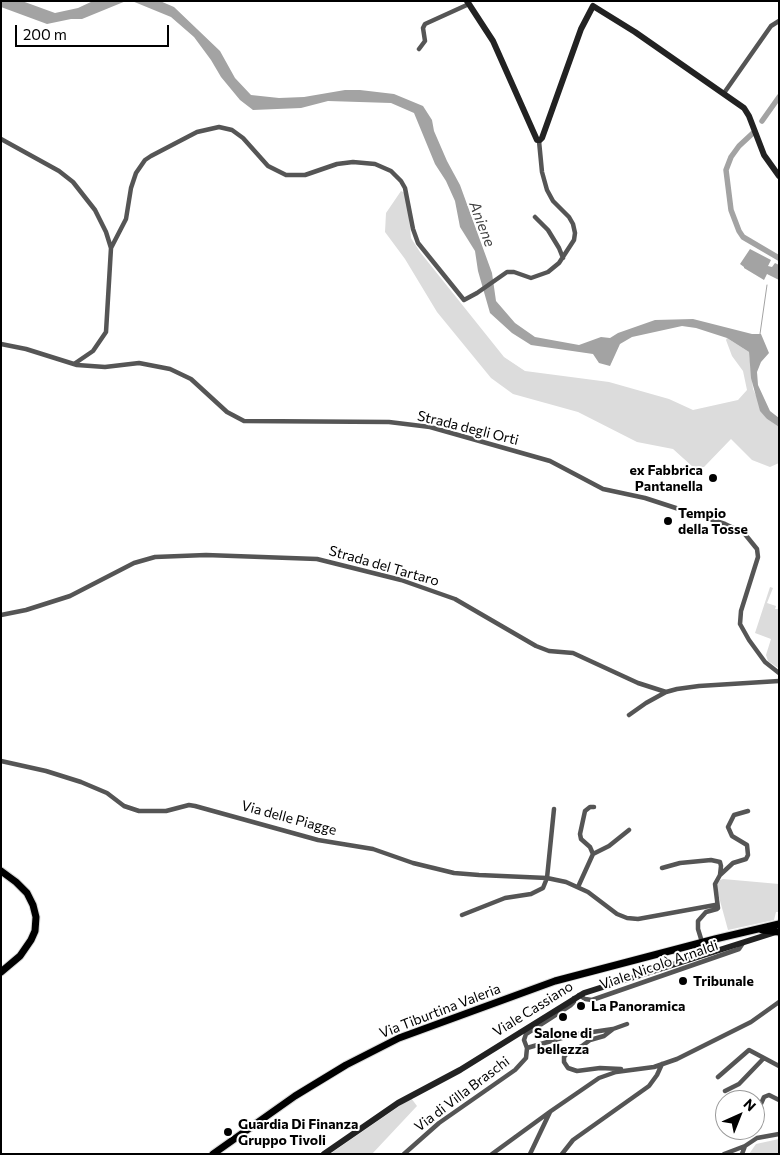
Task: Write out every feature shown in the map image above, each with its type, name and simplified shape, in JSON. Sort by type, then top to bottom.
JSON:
[{"type":"main road","points":[[1,871],[27,893],[36,917],[35,931],[31,940],[20,956],[1,972]]},
{"type":"main road","name":"Via Tiburtina Valeria","points":[[213,1154],[302,1092],[374,1050],[399,1038],[549,983],[757,929],[778,929]]},
{"type":"street","points":[[73,364],[85,358],[93,351],[106,332],[111,248],[126,219],[134,178],[145,160],[151,156],[197,132],[210,128],[224,127],[240,134],[266,164],[285,175],[302,176],[337,164],[353,162],[376,164],[391,171],[406,188],[413,229],[418,243],[464,300],[510,271],[529,278],[537,277],[552,269],[563,258],[574,240],[575,228],[548,192],[542,172],[539,141],[534,136],[493,41],[468,3],[426,24],[423,28],[425,41],[419,49]]},
{"type":"street","points":[[539,141],[542,138],[581,29],[594,4],[746,110],[766,159],[779,176]]},
{"type":"street","points":[[724,93],[771,26],[779,21]]},
{"type":"street","points":[[1,139],[59,171],[73,182],[95,210],[111,248]]},
{"type":"street","points":[[535,217],[548,230],[563,258]]},
{"type":"street","name":"Strada degli Orti","points":[[1,344],[30,350],[73,364],[102,367],[137,363],[170,369],[192,379],[227,412],[244,421],[389,422],[430,427],[550,461],[603,489],[641,496],[725,524],[744,533],[757,549],[758,557],[740,614],[740,624],[766,663],[779,673]]},
{"type":"street","name":"Strada del Tartaro","points":[[1,615],[26,610],[67,597],[134,564],[155,557],[206,554],[317,559],[400,580],[462,602],[536,646],[549,651],[573,653],[638,684],[666,692],[699,686],[779,682]]},
{"type":"street","points":[[628,715],[666,692]]},
{"type":"street","name":"Via delle Piagge","points":[[1,761],[46,771],[81,782],[107,793],[118,803],[135,811],[156,812],[195,806],[311,838],[373,849],[413,863],[454,873],[479,876],[547,878],[566,882],[601,901],[619,915],[631,919],[714,905],[718,908]]},
{"type":"street","points":[[593,854],[580,838],[580,834],[586,811],[588,808],[594,807]]},
{"type":"street","points":[[462,915],[505,898],[535,893],[544,887],[547,878],[554,809]]},
{"type":"street","points":[[700,943],[697,927],[698,920],[705,913],[718,908],[715,884],[720,875],[735,862],[746,859],[748,855],[747,845],[732,836],[728,829],[734,815],[748,811]]},
{"type":"street","points":[[578,887],[593,854],[609,846],[628,830]]},
{"type":"street","points":[[662,868],[680,863],[713,860],[721,864],[720,875]]},
{"type":"street","name":"Viale Cassiano","points":[[324,1154],[398,1103],[460,1070],[577,996],[743,943],[778,929]]},
{"type":"street","name":"Via di Villa Braschi","points":[[404,1154],[439,1124],[515,1070],[525,1060],[527,1048],[524,1040],[526,1034],[571,1006],[577,996]]},
{"type":"street","points":[[492,1154],[595,1081],[625,1070],[649,1068],[662,1064],[708,1044],[751,1022],[779,1002]]},
{"type":"street","points":[[527,1048],[572,1035],[612,1029],[627,1024]]},
{"type":"street","points":[[612,1029],[604,1036],[590,1040],[568,1052],[564,1057],[564,1063],[569,1069],[577,1071],[600,1068],[625,1070]]},
{"type":"street","points":[[718,1077],[749,1050],[779,1066]]},
{"type":"street","points":[[727,1090],[739,1084],[764,1058]]},
{"type":"street","points":[[562,1154],[572,1141],[647,1087],[662,1064]]},
{"type":"street","points":[[765,1097],[772,1096],[779,1100]]},
{"type":"street","points":[[530,1154],[551,1111]]},
{"type":"street","points":[[724,1154],[745,1146],[757,1138],[779,1134]]},
{"type":"street","points":[[742,1154],[745,1146]]},
{"type":"shaded area","points":[[1,1],[22,1],[55,13],[78,8],[93,1],[126,1],[82,19],[71,19],[47,24],[1,7]]},
{"type":"shaded area","points":[[132,1],[160,1],[174,7],[220,51],[235,78],[251,95],[279,98],[304,97],[345,90],[360,90],[394,94],[423,106],[432,120],[434,131],[460,185],[492,273],[496,301],[515,323],[535,337],[579,345],[601,337],[610,338],[618,333],[655,320],[693,319],[752,334],[761,334],[769,353],[761,362],[757,372],[758,385],[770,411],[779,418],[779,427],[767,419],[760,411],[751,378],[749,352],[727,338],[696,328],[682,326],[632,337],[620,344],[610,366],[599,363],[593,354],[531,345],[512,333],[490,313],[478,271],[475,251],[460,227],[455,201],[446,181],[435,164],[414,113],[391,103],[328,101],[301,108],[253,110],[240,100],[221,77],[194,37],[171,17]]},
{"type":"shaded area","points":[[401,191],[407,194],[411,238],[420,252],[504,357],[525,371],[609,382],[669,399],[693,410],[738,400],[747,390],[743,371],[732,356],[727,338],[749,352],[753,389],[767,419],[779,427],[779,463],[770,467],[752,460],[731,439],[704,467],[693,467],[673,449],[637,442],[578,412],[513,394],[491,378],[437,312],[405,259],[385,232],[386,213]]},
{"type":"shaded area","points":[[750,249],[771,260],[768,266],[772,267],[775,263],[779,265],[779,280],[767,274],[764,280],[740,264]]},
{"type":"shaded area","points":[[770,587],[773,588],[767,603],[776,606],[775,609],[779,609],[778,668],[768,661],[766,655],[771,639],[755,633]]},
{"type":"shaded area","points":[[723,879],[779,884],[779,912],[776,912],[774,920],[728,930],[716,886]]},
{"type":"shaded area","points":[[411,1098],[417,1106],[372,1154],[330,1154]]},
{"type":"shaded area","points":[[779,1139],[779,1154],[749,1154],[756,1144]]},
{"type":"waterway","points":[[762,121],[779,97]]},
{"type":"waterway","points":[[753,133],[739,146],[731,157],[726,170],[731,210],[743,237],[779,258]]},
{"type":"waterway","points":[[760,334],[767,285]]},
{"type":"place","name":"ex Fabbrica Pantanella","points":[[713,478]]},
{"type":"place","name":"Tempio della Tosse","points":[[668,521]]},
{"type":"place","name":"Tribunale","points":[[683,981]]},
{"type":"place","name":"La Panoramica","points":[[581,1006]]},
{"type":"place","name":"Salone di bellezza","points":[[563,1017]]},
{"type":"place","name":"Guardia Di Finanza Gruppo Tivoli","points":[[228,1132]]},
{"type":"water label","name":"Aniene","points":[[482,224]]}]
